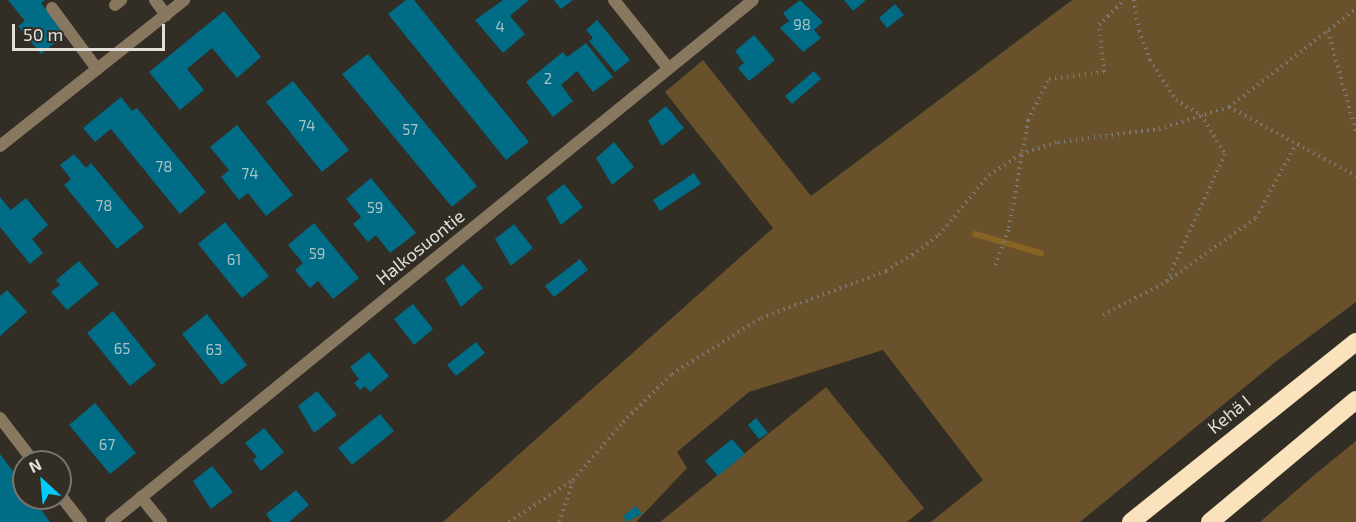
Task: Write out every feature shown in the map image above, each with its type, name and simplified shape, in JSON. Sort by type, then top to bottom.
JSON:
[{"type":"highway","name":"Kehä I","points":[[1131,522],[1356,342]]},
{"type":"highway","points":[[1210,522],[1356,400]]},
{"type":"highway","points":[[1225,522],[1294,450]]},
{"type":"street","points":[[155,0],[166,15]]},
{"type":"street","points":[[0,146],[184,0]]},
{"type":"street","points":[[614,0],[668,68]]},
{"type":"street","name":"Halkosuontie","points":[[111,522],[753,0]]},
{"type":"street","points":[[52,8],[97,69]]},
{"type":"street","points":[[0,418],[25,450]]},
{"type":"street","points":[[141,497],[161,522]]},
{"type":"street","points":[[72,510],[81,522]]},
{"type":"path","points":[[995,266],[1009,228],[1028,120],[1049,79],[1104,72],[1100,25],[1124,0]]},
{"type":"path","points":[[1134,0],[1139,31],[1150,60],[1176,100],[1201,115],[1225,154],[1166,282]]},
{"type":"path","points":[[509,522],[573,480],[623,422],[672,374],[760,318],[886,271],[912,255],[939,235],[989,175],[1021,154],[1058,142],[1159,129],[1229,107],[1356,9]]},
{"type":"path","points":[[1328,31],[1356,133]]},
{"type":"path","points":[[1229,107],[1356,176]]},
{"type":"path","points":[[1103,315],[1166,282],[1256,218],[1296,144]]},
{"type":"path","points":[[559,522],[573,480]]},
{"type":"shaded area","points":[[1072,0],[1356,0],[1356,302],[1274,363],[1080,522],[931,522],[983,480],[883,350],[749,392],[677,452],[687,468],[636,522],[443,522],[773,228],[665,92],[703,60],[811,196]]},
{"type":"shaded area","points":[[826,387],[924,508],[907,522],[660,522]]},
{"type":"shaded area","points":[[1356,441],[1356,522],[1260,522],[1313,476]]},
{"type":"building","points":[[8,0],[45,0],[41,3],[66,34],[41,54],[18,26],[25,21]]},
{"type":"building","points":[[406,0],[414,0],[529,142],[506,160],[388,14]]},
{"type":"building","points":[[503,0],[529,0],[510,16],[525,34],[503,53],[475,20]]},
{"type":"building","points":[[554,0],[573,0],[561,9]]},
{"type":"building","points":[[800,0],[823,22],[814,30],[821,38],[803,52],[780,28],[789,21],[783,13]]},
{"type":"building","points":[[844,0],[866,0],[853,11]]},
{"type":"building","points":[[895,4],[904,15],[887,28],[879,18]]},
{"type":"building","points":[[224,11],[261,57],[237,78],[212,48],[187,69],[204,90],[180,110],[149,72]]},
{"type":"building","points":[[597,20],[630,60],[615,72],[589,41],[593,38],[586,30]]},
{"type":"building","points":[[754,35],[775,60],[749,81],[738,68],[744,63],[735,51]]},
{"type":"building","points":[[586,43],[613,77],[593,92],[577,71],[561,85],[573,101],[553,117],[526,82],[563,52],[567,57]]},
{"type":"building","points":[[368,54],[477,186],[452,207],[342,74]]},
{"type":"building","points":[[814,71],[821,79],[792,104],[785,96]]},
{"type":"building","points":[[293,81],[349,150],[322,172],[266,102]]},
{"type":"building","points":[[121,97],[132,111],[137,108],[206,192],[180,214],[111,129],[95,142],[83,128]]},
{"type":"building","points":[[666,106],[684,128],[662,146],[648,121]]},
{"type":"building","points":[[237,125],[293,195],[266,216],[248,193],[239,200],[221,177],[229,170],[210,147]]},
{"type":"building","points":[[614,142],[634,167],[612,185],[596,158]]},
{"type":"building","points":[[74,154],[86,168],[91,163],[144,227],[117,249],[64,185],[71,179],[60,165]]},
{"type":"building","points":[[694,173],[701,184],[660,211],[653,200]]},
{"type":"building","points":[[371,178],[416,233],[390,253],[376,235],[368,242],[353,224],[361,217],[346,199]]},
{"type":"building","points":[[564,184],[583,207],[561,225],[546,198]]},
{"type":"building","points":[[0,197],[11,210],[26,198],[48,225],[32,239],[43,253],[30,264],[0,227]]},
{"type":"building","points":[[225,222],[269,276],[242,298],[198,244]]},
{"type":"building","points":[[314,223],[359,278],[333,299],[318,281],[310,288],[295,270],[303,263],[288,245]]},
{"type":"building","points":[[514,224],[533,248],[511,266],[495,239]]},
{"type":"building","points":[[580,259],[588,270],[554,297],[545,286]]},
{"type":"building","points":[[79,261],[99,284],[67,310],[51,292],[60,285],[56,280]]},
{"type":"building","points":[[463,264],[483,288],[461,307],[445,279]]},
{"type":"building","points":[[7,290],[27,312],[0,336],[0,296]]},
{"type":"building","points":[[413,304],[433,329],[414,345],[394,319]]},
{"type":"building","points":[[113,311],[156,365],[130,386],[87,333]]},
{"type":"building","points":[[207,314],[247,365],[222,385],[182,334]]},
{"type":"building","points":[[476,342],[485,353],[456,376],[447,365]]},
{"type":"building","points":[[369,352],[389,376],[370,392],[365,386],[360,390],[354,383],[359,379],[350,367]]},
{"type":"building","points":[[317,391],[337,415],[314,433],[298,406]]},
{"type":"building","points":[[95,403],[136,453],[110,474],[69,425]]},
{"type":"building","points":[[380,414],[394,431],[352,465],[338,448]]},
{"type":"building","points":[[756,418],[768,433],[759,439],[748,425]]},
{"type":"building","points":[[264,428],[284,452],[261,471],[253,460],[257,457],[245,443]]},
{"type":"building","points":[[732,439],[745,454],[718,476],[705,461]]},
{"type":"building","points":[[0,454],[12,470],[12,510],[42,510],[50,522],[0,522]]},
{"type":"building","points":[[212,466],[233,492],[211,509],[193,481]]},
{"type":"building","points":[[296,490],[309,505],[289,522],[272,522],[266,514]]},
{"type":"building","points":[[636,506],[642,514],[627,522],[623,516]]},
{"type":"waterway","points":[[975,234],[1041,253]]}]
